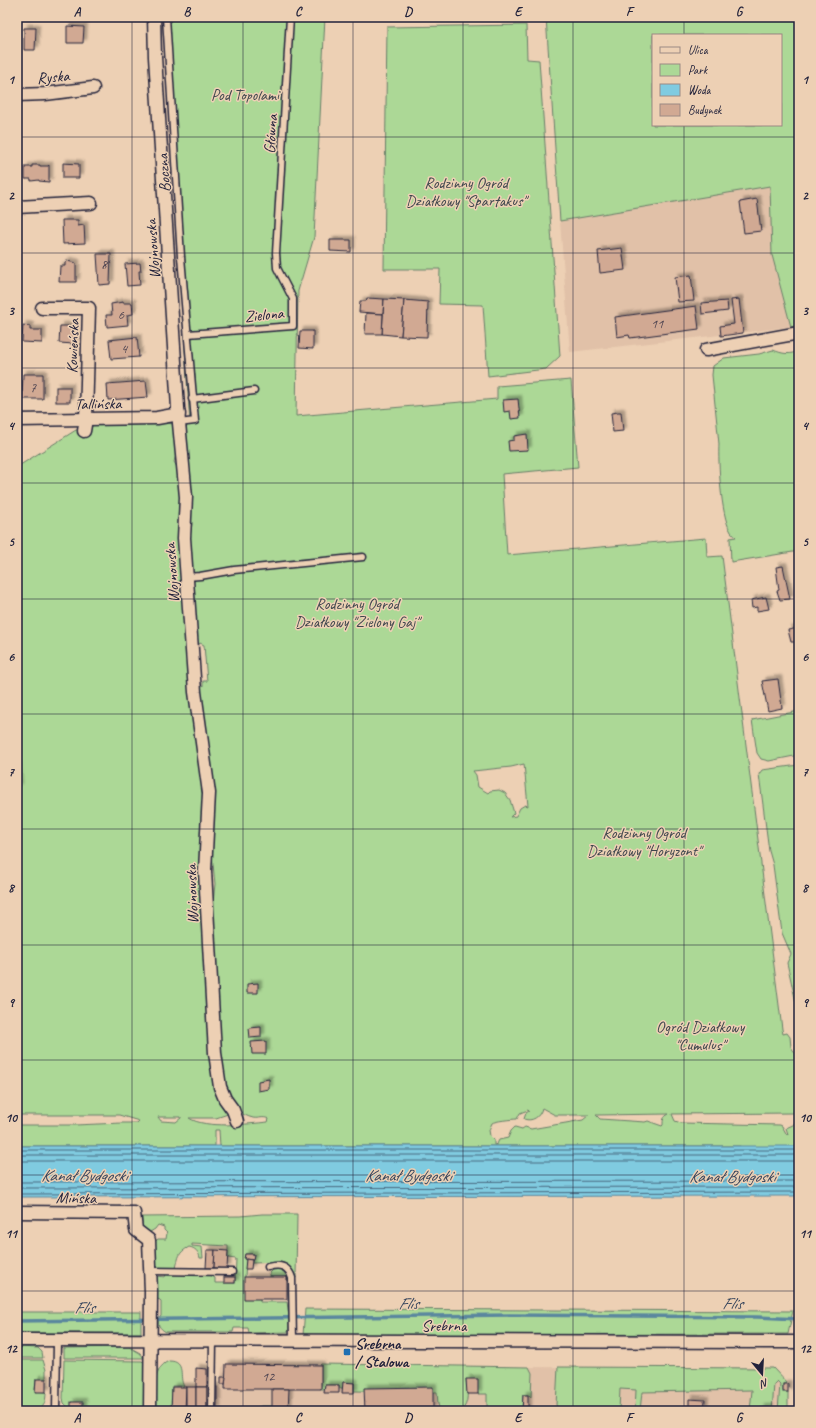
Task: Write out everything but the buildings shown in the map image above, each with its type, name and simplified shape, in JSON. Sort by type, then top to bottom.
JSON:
[{"type":"street","name":"Wojnowska","points":[[154,17],[155,57],[179,419],[186,497],[184,538],[195,692],[210,793],[205,871],[215,1053],[220,1087],[225,1099],[233,1110],[237,1121]]},
{"type":"street","name":"Ryska","points":[[17,95],[45,94],[93,88]]},
{"type":"street","points":[[17,207],[91,203]]},
{"type":"street","name":"Kowieńska","points":[[42,308],[89,308],[85,425]]},
{"type":"street","points":[[706,350],[799,333]]},
{"type":"street","name":"Tallińska","points":[[17,420],[85,425],[157,418],[179,419]]},
{"type":"street","name":"Mińska","points":[[17,1212],[134,1213],[136,1230],[149,1240],[150,1271]]},
{"type":"street","points":[[150,1271],[150,1411]]},
{"type":"street","name":"Srebrna","points":[[17,1340],[799,1342]]},
{"type":"lane","name":"Boczna","points":[[166,17],[181,257],[195,421],[179,419]]},
{"type":"lane","name":"Główna","points":[[276,253],[290,17]]},
{"type":"lane","name":"Zielona","points":[[188,334],[293,326],[293,299],[277,268],[276,253]]},
{"type":"lane","points":[[192,399],[254,391]]},
{"type":"lane","points":[[187,577],[234,570],[363,557]]},
{"type":"lane","points":[[268,1267],[282,1265],[291,1273],[293,1341]]},
{"type":"lane","points":[[150,1271],[232,1272]]},
{"type":"lane","points":[[56,1411],[57,1340]]},
{"type":"lane","points":[[212,1411],[213,1341]]},
{"type":"shaded area","points":[[770,186],[772,255],[791,327],[570,352],[560,221]]},
{"type":"shaded area","points":[[228,1362],[488,1367],[773,1368],[788,1384],[788,1411],[168,1411],[169,1386],[195,1386],[196,1368],[208,1368],[208,1386],[220,1386],[222,1368]]},
{"type":"green space","points":[[163,17],[325,17],[314,237],[298,291],[296,416],[497,399],[497,386],[571,380],[578,467],[502,474],[507,555],[706,538],[707,557],[722,556],[782,1029],[783,1034],[787,1033],[790,1037],[791,1047],[796,1054],[799,1064],[799,1105],[793,1113],[672,1114],[675,1121],[681,1123],[780,1125],[787,1135],[786,1128],[793,1125],[799,1117],[799,1149],[755,1149],[747,1151],[740,1146],[220,1146],[219,1130],[215,1130],[215,1146],[17,1146],[17,1125],[137,1123],[139,1121],[119,1115],[17,1115],[17,467],[76,430],[88,430],[92,423],[97,419],[107,419],[115,423],[152,421],[173,424],[177,430],[178,452],[174,462],[180,472],[183,484],[184,498],[178,521],[185,615],[188,626],[190,650],[194,654],[192,669],[190,670],[194,717],[205,770],[207,815],[202,892],[206,913],[211,1044],[218,1092],[223,1102],[229,1109],[228,1114],[216,1118],[189,1118],[205,1124],[216,1125],[268,1122],[269,1119],[253,1118],[238,1111],[228,1099],[219,1068],[211,922],[215,884],[211,844],[212,802],[215,799],[206,759],[207,753],[204,746],[201,745],[200,740],[203,736],[197,690],[203,686],[203,681],[207,681],[204,645],[200,643],[197,647],[190,590],[191,572],[188,550],[192,524],[189,504],[191,487],[188,483],[190,479],[187,473],[188,448],[183,425],[190,425]],"holes":[[[524,764],[528,806],[525,805],[520,808],[516,816],[510,817],[514,813],[510,800],[505,793],[499,790],[490,791],[488,793],[478,787],[476,775],[473,771],[511,767]],[[542,1108],[555,1115],[589,1115],[583,1120],[531,1129],[525,1127],[522,1129],[515,1127],[511,1131],[508,1138],[499,1140],[497,1144],[494,1145],[494,1140],[490,1136],[489,1130],[493,1122],[517,1119],[520,1113],[528,1110],[529,1111],[526,1113],[524,1119],[530,1120],[538,1116]],[[669,1114],[664,1117],[662,1126],[648,1121],[600,1119],[596,1115]],[[158,1117],[181,1117],[176,1122],[161,1121]]]},
{"type":"green space","name":"Rodzinny Ogród Działkowy \"Spartakus\"","points":[[546,17],[799,17],[799,325],[791,327],[772,255],[770,186],[560,221]]},
{"type":"green space","name":"Rodzinny Ogród Działkowy \"Spartakus\"","points":[[526,25],[527,59],[539,60],[560,356],[546,369],[488,376],[483,305],[439,304],[440,269],[384,269],[387,27]]},
{"type":"green space","points":[[773,350],[786,354],[799,351],[799,551],[731,562],[730,538],[736,537],[731,532],[727,523],[722,501],[719,444],[712,375],[713,366],[724,358],[759,354]]},
{"type":"green space","points":[[799,711],[799,755],[769,761],[761,759],[757,753],[752,720]]},
{"type":"green space","points":[[799,765],[799,1035],[796,1003],[787,963],[791,954],[782,933],[759,774],[762,770]]},
{"type":"green space","points":[[262,1214],[297,1214],[296,1278],[288,1267],[283,1264],[272,1262],[252,1263],[254,1254],[245,1254],[244,1259],[246,1259],[245,1278],[260,1299],[260,1302],[287,1302],[289,1332],[249,1333],[248,1328],[234,1328],[233,1332],[166,1332],[162,1329],[158,1323],[161,1316],[161,1301],[155,1298],[157,1276],[165,1277],[166,1274],[210,1275],[215,1278],[215,1283],[235,1283],[236,1259],[228,1258],[228,1246],[192,1244],[192,1246],[202,1247],[203,1258],[200,1258],[199,1254],[193,1248],[189,1247],[180,1255],[176,1268],[154,1268],[154,1242],[158,1239],[166,1239],[167,1233],[164,1230],[164,1227],[158,1225],[150,1232],[142,1230],[142,1217],[241,1216]]},
{"type":"green space","points":[[281,1269],[287,1273],[289,1279],[287,1279],[287,1277],[270,1277],[270,1273],[273,1270]]},
{"type":"green space","points":[[305,1309],[793,1311],[788,1334],[303,1335]]},
{"type":"green space","points":[[17,1312],[141,1312],[141,1333],[17,1333]]},
{"type":"green space","points":[[17,1347],[38,1348],[42,1352],[43,1358],[17,1358]]},
{"type":"green space","points":[[129,1347],[140,1353],[144,1358],[64,1358],[64,1348]]},
{"type":"green space","points":[[17,1360],[43,1360],[46,1370],[46,1379],[36,1380],[35,1391],[46,1392],[44,1404],[42,1408],[38,1410],[17,1411]]},
{"type":"green space","points":[[64,1360],[142,1361],[145,1363],[146,1411],[72,1411],[64,1403],[63,1398]]},
{"type":"green space","points":[[169,1361],[175,1362],[180,1367],[182,1383],[184,1386],[172,1386],[171,1411],[155,1411],[157,1376],[163,1365]]},
{"type":"green space","points":[[321,1364],[529,1367],[532,1373],[531,1397],[529,1395],[523,1395],[522,1411],[487,1411],[487,1394],[478,1394],[466,1379],[467,1401],[464,1408],[461,1411],[440,1411],[437,1392],[354,1391],[354,1383],[343,1382],[343,1388],[339,1388],[339,1385],[325,1385],[324,1389],[321,1389]]},
{"type":"green space","points":[[558,1367],[773,1368],[788,1384],[783,1384],[783,1391],[788,1392],[788,1411],[778,1411],[780,1384],[777,1381],[774,1384],[772,1411],[770,1411],[770,1408],[761,1408],[761,1411],[750,1411],[752,1390],[642,1392],[640,1411],[635,1411],[636,1390],[620,1389],[619,1411],[560,1411],[556,1405]]},
{"type":"green space","points":[[261,1406],[272,1406],[272,1411],[250,1411]]},
{"type":"water","name":"Kanał Bydgoski","points":[[17,1146],[799,1146],[799,1196],[17,1197]]},
{"type":"waterway","name":"Flis","points":[[17,1321],[511,1315],[757,1317],[799,1319]]},
{"type":"place","name":"Srebrna / Stalowa","points":[[347,1352]]},
{"type":"park label","name":"Pod Topolami","points":[[245,94]]},
{"type":"park label","name":"Rodzinny Ogród Działkowy \"Zielony Gaj\"","points":[[357,612]]},
{"type":"park label","name":"Rodzinny Ogród Działkowy \"Horyzont\"","points":[[644,841]]},
{"type":"park label","name":"Ogród Działkowy \"Cumulus\"","points":[[700,1035]]}]
